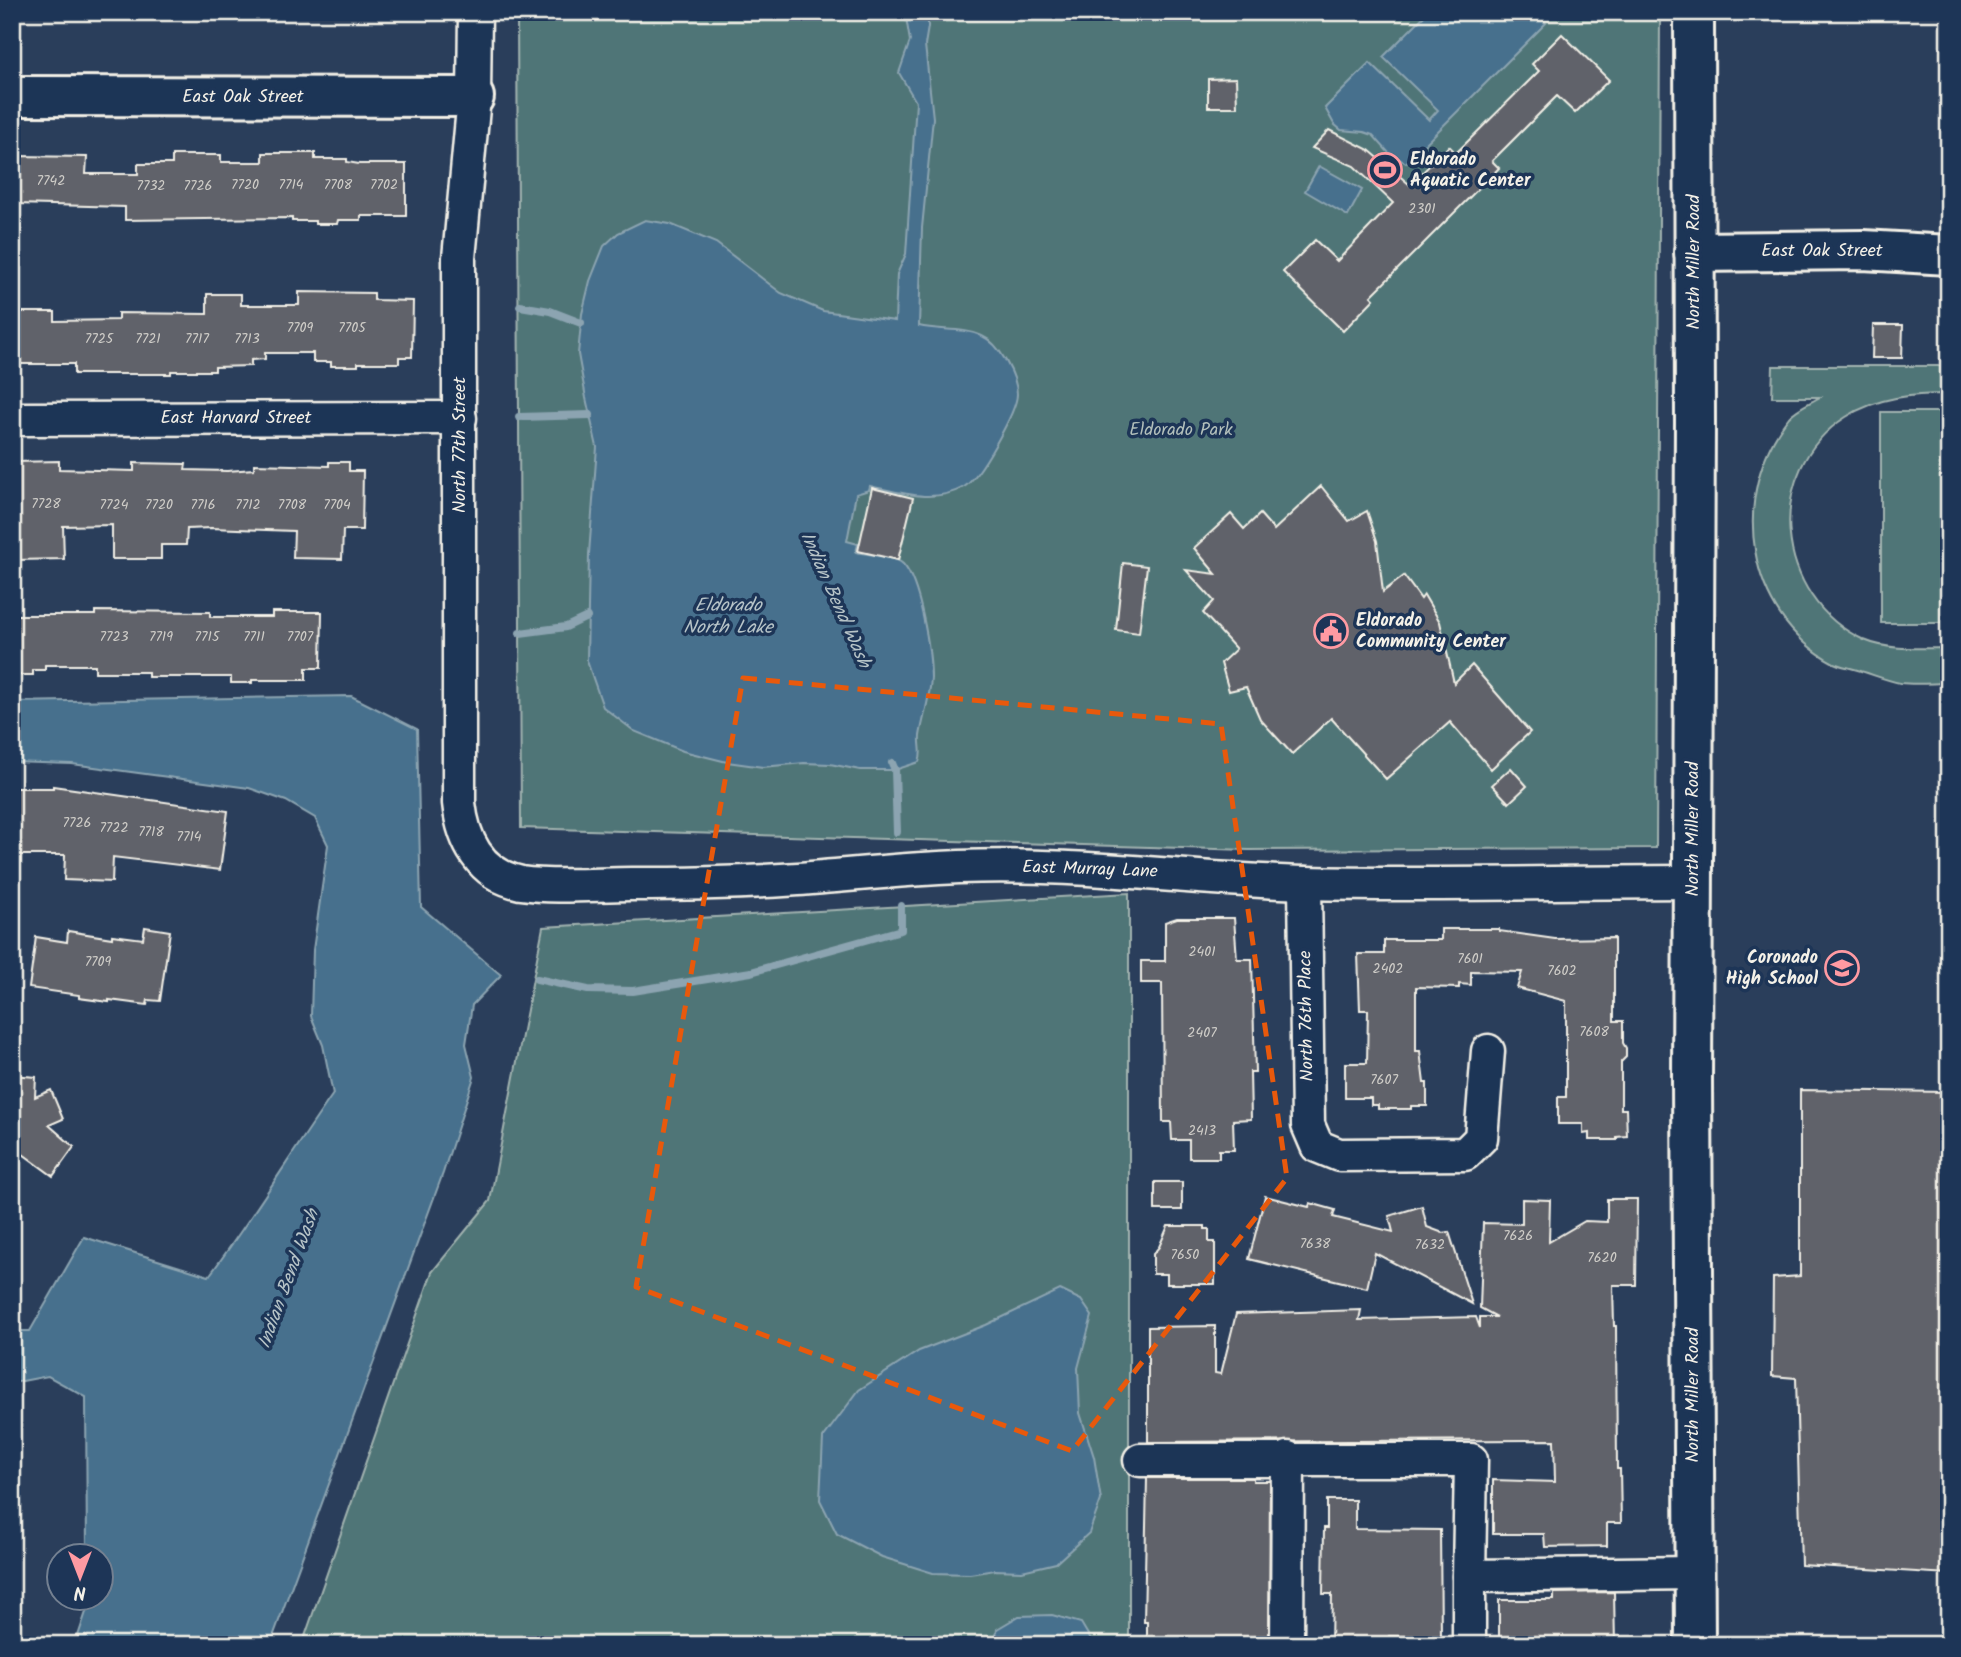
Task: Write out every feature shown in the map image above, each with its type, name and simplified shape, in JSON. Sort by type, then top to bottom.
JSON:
[{"type":"street","name":"North 77th Street","points":[[475,12],[474,97],[459,258],[459,803],[462,827],[469,843],[478,857],[491,869]]},
{"type":"street","name":"North Miller Road","points":[[1693,12],[1695,1645]]},
{"type":"street","name":"East Oak Street","points":[[12,96],[474,97]]},
{"type":"street","name":"East Oak Street","points":[[1694,252],[1863,250],[1949,255]]},
{"type":"street","name":"East Harvard Street","points":[[12,419],[460,418]]},
{"type":"street","name":"East Murray Lane","points":[[491,869],[522,883],[568,884],[718,883],[961,867],[1115,870],[1305,883],[1693,882]]},
{"type":"street","name":"North 76th Place","points":[[1305,883],[1308,1125],[1317,1146],[1339,1156],[1465,1154],[1480,1138],[1488,1051]]},
{"type":"street","points":[[1287,1645],[1288,1458]]},
{"type":"street","points":[[1140,1460],[1471,1460],[1469,1645]]},
{"type":"street","points":[[1469,1576],[1694,1573]]},
{"type":"highlighted area","points":[[743,678],[1221,724],[1287,1178],[1072,1451],[636,1287]]},
{"type":"green space","name":"Eldorado Park","points":[[517,12],[1660,12],[1656,848],[1249,850],[521,828]]},
{"type":"green space","points":[[1773,366],[1949,366],[1949,394],[1909,396],[1870,405],[1846,417],[1819,440],[1801,468],[1791,500],[1790,533],[1797,565],[1811,595],[1834,621],[1874,644],[1906,648],[1949,648],[1949,683],[1900,683],[1836,664],[1804,642],[1781,616],[1765,585],[1755,551],[1753,516],[1758,481],[1770,448],[1789,417],[1820,397],[1772,397]]},
{"type":"green space","points":[[1881,412],[1949,412],[1949,623],[1881,623]]},
{"type":"green space","points":[[1129,893],[1129,1645],[302,1645],[432,1272],[490,1201],[543,927]]},
{"type":"water","name":"Eldorado North Lake","points":[[905,12],[928,12],[925,45],[933,118],[922,228],[919,326],[967,331],[988,340],[1006,361],[1014,378],[1017,394],[1011,414],[996,444],[979,471],[964,487],[930,496],[870,486],[869,490],[856,494],[847,541],[858,544],[856,552],[888,557],[903,564],[915,586],[919,601],[927,635],[931,678],[920,736],[920,759],[919,762],[895,770],[860,770],[830,764],[804,763],[763,767],[727,762],[683,751],[634,731],[603,707],[587,661],[589,554],[597,447],[578,354],[582,314],[590,281],[604,246],[618,233],[645,220],[670,224],[716,243],[781,293],[823,311],[895,321],[897,274],[906,254],[916,102],[899,73],[910,41]]},
{"type":"water","points":[[1428,12],[1535,12],[1546,23],[1406,163],[1388,152],[1373,135],[1341,130],[1334,124],[1325,108],[1370,63],[1429,120],[1438,110],[1383,57]]},
{"type":"water","points":[[1319,166],[1362,190],[1348,216],[1305,191]]},
{"type":"water","points":[[351,696],[417,729],[421,907],[501,975],[472,1005],[466,1044],[474,1077],[443,1173],[270,1645],[75,1645],[86,1612],[116,1612],[116,1542],[87,1542],[86,1397],[48,1376],[12,1383],[12,1331],[30,1331],[84,1237],[209,1276],[333,1094],[323,1045],[311,1016],[313,950],[328,845],[315,818],[286,801],[249,788],[72,764],[12,762],[12,702]]},
{"type":"water","points":[[1060,1290],[1081,1300],[1092,1316],[1078,1368],[1080,1413],[1094,1457],[1101,1500],[1089,1533],[1056,1563],[1022,1571],[995,1570],[970,1574],[933,1573],[882,1557],[837,1534],[820,1500],[823,1438],[859,1390],[919,1351],[986,1325]]},
{"type":"water","points":[[1052,1615],[1081,1623],[1094,1645],[995,1645],[997,1629],[1019,1616]]},
{"type":"building","points":[[1562,34],[1609,80],[1575,113],[1557,96],[1492,161],[1499,168],[1371,296],[1374,299],[1343,331],[1283,272],[1315,240],[1337,261],[1393,203],[1354,166],[1312,148],[1329,130],[1369,150],[1410,185],[1449,146],[1456,153],[1539,71],[1532,64]]},
{"type":"building","points":[[1236,78],[1237,107],[1208,107],[1208,79]]},
{"type":"building","points":[[263,153],[315,153],[315,159],[347,159],[347,162],[359,164],[406,164],[406,216],[361,216],[361,220],[338,220],[337,224],[292,221],[292,218],[125,220],[125,207],[16,204],[17,156],[87,157],[86,174],[138,174],[138,164],[172,164],[172,155],[221,155],[221,162],[263,162]]},
{"type":"building","points":[[299,292],[374,293],[374,300],[413,301],[412,357],[399,357],[399,363],[331,366],[331,362],[313,362],[313,353],[265,353],[265,359],[251,360],[251,366],[215,367],[215,371],[171,371],[171,374],[74,374],[74,364],[12,364],[12,312],[55,312],[55,321],[118,320],[118,313],[207,314],[207,294],[241,294],[241,305],[299,305]]},
{"type":"building","points":[[1873,325],[1903,325],[1902,358],[1872,358]]},
{"type":"building","points":[[59,461],[59,469],[134,471],[134,463],[186,464],[185,470],[227,471],[254,469],[254,464],[329,466],[329,462],[349,462],[349,471],[363,471],[362,530],[343,530],[342,559],[293,558],[294,531],[211,528],[187,529],[186,545],[161,545],[161,559],[112,559],[112,525],[63,526],[64,559],[16,560],[16,527],[12,527],[13,462]]},
{"type":"building","name":"Eldorado Community Center","points":[[1321,486],[1349,521],[1367,511],[1377,541],[1383,592],[1404,576],[1421,599],[1424,595],[1440,622],[1454,683],[1472,665],[1530,732],[1491,769],[1450,722],[1386,779],[1331,718],[1292,754],[1260,719],[1246,687],[1229,691],[1221,663],[1236,649],[1203,613],[1214,601],[1186,570],[1216,574],[1194,548],[1231,514],[1244,529],[1260,514],[1274,530]]},
{"type":"building","points":[[872,488],[913,498],[898,560],[858,551]]},
{"type":"building","points":[[1123,563],[1147,566],[1139,633],[1116,630]]},
{"type":"building","points":[[95,611],[210,612],[210,617],[272,617],[272,612],[322,612],[321,668],[306,668],[306,680],[252,680],[252,683],[231,683],[231,677],[148,677],[148,672],[95,672],[95,665],[45,665],[45,670],[33,670],[33,675],[12,675],[12,615],[95,615]]},
{"type":"building","points":[[1511,768],[1527,786],[1509,803],[1492,785]]},
{"type":"building","points":[[53,786],[228,811],[220,870],[113,857],[112,882],[64,880],[65,855],[12,855],[12,788]]},
{"type":"building","points":[[1177,918],[1234,918],[1237,959],[1252,959],[1255,1072],[1250,1072],[1251,1119],[1233,1120],[1234,1150],[1219,1150],[1219,1158],[1189,1158],[1189,1140],[1172,1140],[1171,1122],[1163,1122],[1162,983],[1141,983],[1141,961],[1165,961],[1165,922]]},
{"type":"building","points":[[145,927],[170,931],[160,1001],[148,1000],[147,1005],[109,1002],[29,988],[36,937],[67,942],[68,931],[112,938],[112,935],[143,939]]},
{"type":"building","points":[[1441,929],[1499,929],[1555,939],[1614,938],[1614,1021],[1623,1021],[1626,1057],[1621,1062],[1621,1109],[1626,1109],[1627,1136],[1617,1137],[1617,1140],[1589,1140],[1589,1133],[1583,1134],[1583,1124],[1558,1124],[1558,1097],[1566,1097],[1566,1001],[1517,988],[1522,972],[1471,971],[1471,985],[1459,984],[1459,988],[1416,987],[1416,1051],[1420,1051],[1424,1083],[1427,1083],[1427,1106],[1378,1109],[1378,1105],[1371,1105],[1371,1098],[1345,1098],[1345,1063],[1367,1063],[1368,1010],[1360,1010],[1358,954],[1384,954],[1384,940],[1441,940]]},
{"type":"building","points":[[12,1075],[36,1077],[35,1097],[51,1090],[63,1119],[49,1125],[74,1147],[53,1176],[12,1146]]},
{"type":"building","points":[[1800,1090],[1949,1092],[1949,1574],[1801,1565],[1796,1378],[1772,1376],[1773,1278],[1800,1276]]},
{"type":"building","points":[[1155,1182],[1182,1182],[1182,1210],[1155,1210]]},
{"type":"building","points":[[1265,1196],[1309,1207],[1310,1203],[1335,1210],[1333,1217],[1393,1232],[1389,1216],[1422,1206],[1427,1227],[1443,1233],[1449,1232],[1472,1304],[1375,1253],[1367,1288],[1249,1259]]},
{"type":"building","points":[[1522,1199],[1550,1200],[1549,1242],[1585,1221],[1607,1222],[1607,1199],[1637,1199],[1636,1285],[1613,1285],[1616,1326],[1617,1469],[1620,1469],[1621,1523],[1607,1523],[1607,1546],[1545,1547],[1544,1534],[1493,1534],[1493,1480],[1555,1482],[1554,1440],[1148,1442],[1148,1327],[1215,1326],[1215,1373],[1221,1374],[1236,1314],[1361,1310],[1359,1320],[1476,1317],[1480,1328],[1480,1317],[1497,1317],[1480,1308],[1483,1223],[1522,1224]]},
{"type":"building","points":[[1168,1226],[1205,1226],[1205,1229],[1209,1229],[1209,1242],[1215,1242],[1215,1284],[1167,1284],[1167,1274],[1153,1274],[1153,1254]]},
{"type":"building","points":[[1147,1478],[1253,1478],[1253,1481],[1270,1481],[1269,1645],[1147,1645],[1147,1622],[1144,1622]]},
{"type":"building","points":[[1327,1500],[1355,1500],[1355,1529],[1440,1530],[1441,1637],[1389,1636],[1389,1645],[1331,1645],[1332,1594],[1323,1594]]},
{"type":"building","points":[[1614,1592],[1615,1645],[1499,1645],[1499,1600],[1554,1600],[1554,1593]]},
{"type":"waterway","points":[[520,306],[550,311],[581,323]]},
{"type":"waterway","points":[[519,417],[590,415]]},
{"type":"waterway","points":[[520,633],[566,627],[587,617]]},
{"type":"waterway","name":"Indian Bend Wash","points":[[892,763],[895,770],[897,832]]},
{"type":"waterway","name":"Indian Bend Wash","points":[[537,979],[588,990],[633,991],[751,972],[901,930],[901,906]]},
{"type":"place","name":"Eldorado Aquatic Center","points":[[1385,170]]},
{"type":"place","name":"Eldorado Community Center","points":[[1331,631]]},
{"type":"place","name":"Coronado High School","points":[[1842,968]]}]
